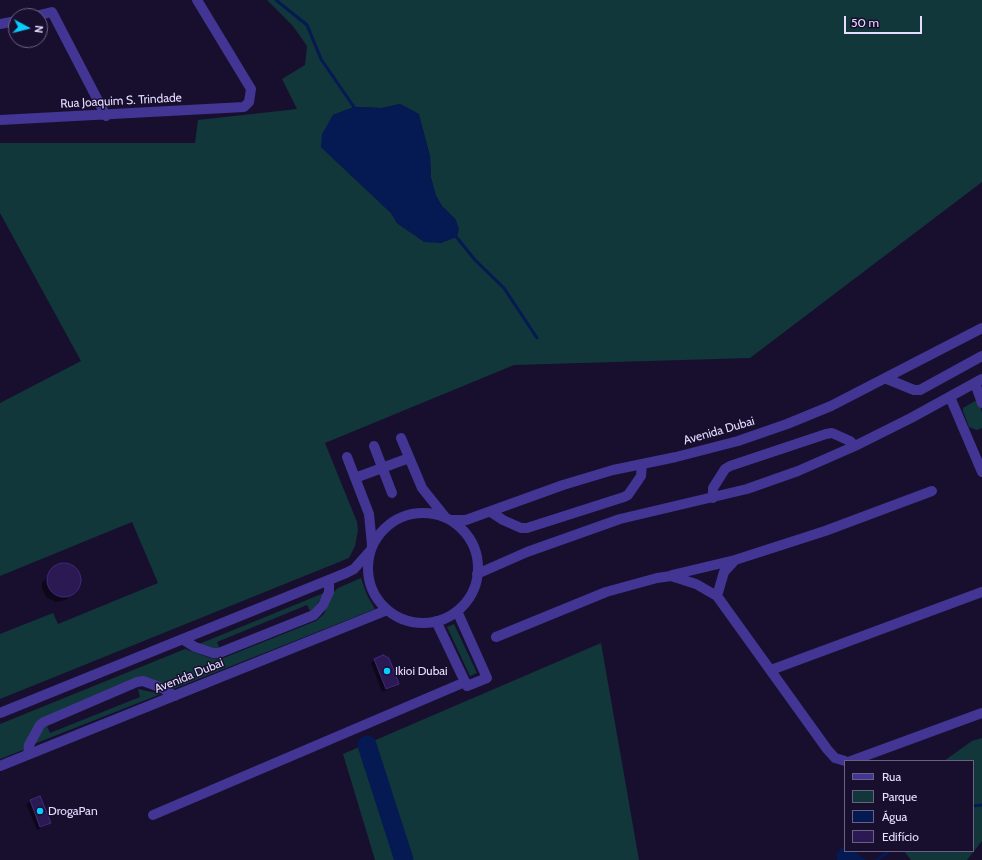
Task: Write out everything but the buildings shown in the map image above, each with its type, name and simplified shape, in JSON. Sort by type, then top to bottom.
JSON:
[{"type":"street","name":"Rua Joaquim S. Trindade","points":[[0,120],[106,116],[244,107],[249,102],[251,89],[197,0]]},
{"type":"street","points":[[48,13],[52,12],[106,116]]},
{"type":"street","name":"Avenida Dubai","points":[[448,519],[462,530],[472,542],[477,563],[477,574],[474,588],[467,600],[457,610],[436,621],[424,623],[411,622],[398,618],[387,610],[372,591],[368,565],[371,549],[376,538],[386,526],[405,516],[427,513],[448,519],[466,520],[563,485],[613,470],[738,441],[831,406],[982,328]]},
{"type":"street","points":[[887,378],[914,390],[920,390],[982,356]]},
{"type":"street","points":[[477,574],[527,552],[620,519],[747,489],[798,471],[855,446],[978,381],[982,403]]},
{"type":"street","points":[[950,397],[982,472]]},
{"type":"street","points":[[713,498],[713,488],[726,469],[730,466],[832,433],[850,441],[855,446]]},
{"type":"street","points":[[401,438],[422,488],[448,519]]},
{"type":"street","points":[[374,446],[392,493]]},
{"type":"street","points":[[347,457],[369,514],[371,549]]},
{"type":"street","points":[[355,478],[409,458]]},
{"type":"street","points":[[491,512],[503,520],[521,528],[527,528],[628,495],[641,476],[642,464]]},
{"type":"street","points":[[496,638],[606,592],[636,583],[735,560],[825,531],[932,491]]},
{"type":"street","name":"Avenida Dubai","points":[[0,713],[354,569],[371,549]]},
{"type":"street","points":[[717,596],[724,572],[735,560]]},
{"type":"street","points":[[671,576],[692,582],[717,596],[827,749],[835,758],[844,761]]},
{"type":"street","points":[[182,639],[201,649],[213,653],[219,653],[299,621],[318,612],[329,592],[329,580]]},
{"type":"street","points":[[771,670],[982,592]]},
{"type":"street","name":"Avenida Dubai","points":[[0,766],[387,610]]},
{"type":"street","points":[[436,621],[467,686],[487,678],[457,610]]},
{"type":"street","points":[[28,755],[29,745],[40,725],[44,722],[137,682],[143,682],[162,688],[175,696]]},
{"type":"street","points":[[153,815],[465,682]]},
{"type":"street","points":[[854,760],[982,713]]},
{"type":"green space","points":[[267,0],[982,0],[982,182],[750,358],[514,365],[325,443],[357,522],[358,530],[355,546],[349,558],[0,699],[0,634],[53,613],[58,624],[158,583],[132,522],[0,576],[0,403],[81,361],[0,213],[0,143],[195,143],[198,120],[297,109],[282,79],[305,65],[307,46],[293,26]],"holes":[[[400,104],[418,114],[430,156],[431,178],[436,196],[442,206],[456,220],[410,232],[397,223],[391,213],[321,147],[333,115],[354,107],[382,108]]]},
{"type":"green space","points":[[975,401],[979,403],[982,412],[982,428],[977,430],[969,427],[963,411],[963,408]]},
{"type":"green space","points":[[361,578],[367,595],[375,609],[176,688],[172,689],[150,681],[45,717],[23,750],[0,759],[0,724],[185,649],[210,658],[221,659],[316,621],[324,614],[332,594],[338,588]]},
{"type":"green space","points":[[324,593],[311,613],[307,605],[217,642],[220,650],[199,644]]},
{"type":"green space","points":[[454,624],[477,673],[470,676],[447,627]]},
{"type":"green space","points":[[601,643],[639,860],[375,860],[343,754]]},
{"type":"green space","points":[[138,689],[161,694],[34,744],[41,731],[47,726],[50,733],[140,697]]},
{"type":"green space","points":[[982,738],[982,841],[974,851],[974,760],[945,760],[972,741]]},
{"type":"green space","points":[[905,852],[973,852],[967,860],[911,860]]},
{"type":"water","points":[[400,104],[419,114],[430,156],[431,178],[436,196],[442,206],[456,220],[459,229],[457,237],[441,243],[424,242],[397,223],[391,213],[321,147],[322,134],[333,115],[354,107],[382,108]]},
{"type":"water","points":[[842,847],[844,848],[844,852],[855,852],[866,860],[837,860],[837,853]]},
{"type":"waterway","points":[[276,0],[307,25],[321,59],[356,110]]},
{"type":"waterway","points":[[454,234],[475,260],[504,288],[537,338]]},
{"type":"waterway","points":[[367,745],[404,860]]},
{"type":"waterway","points":[[974,806],[982,805]]},
{"type":"waterway","points":[[877,860],[888,852]]},
{"type":"place","name":"Ikioi Dubai","points":[[387,671]]},
{"type":"place","name":"DrogaPan","points":[[40,811]]}]
